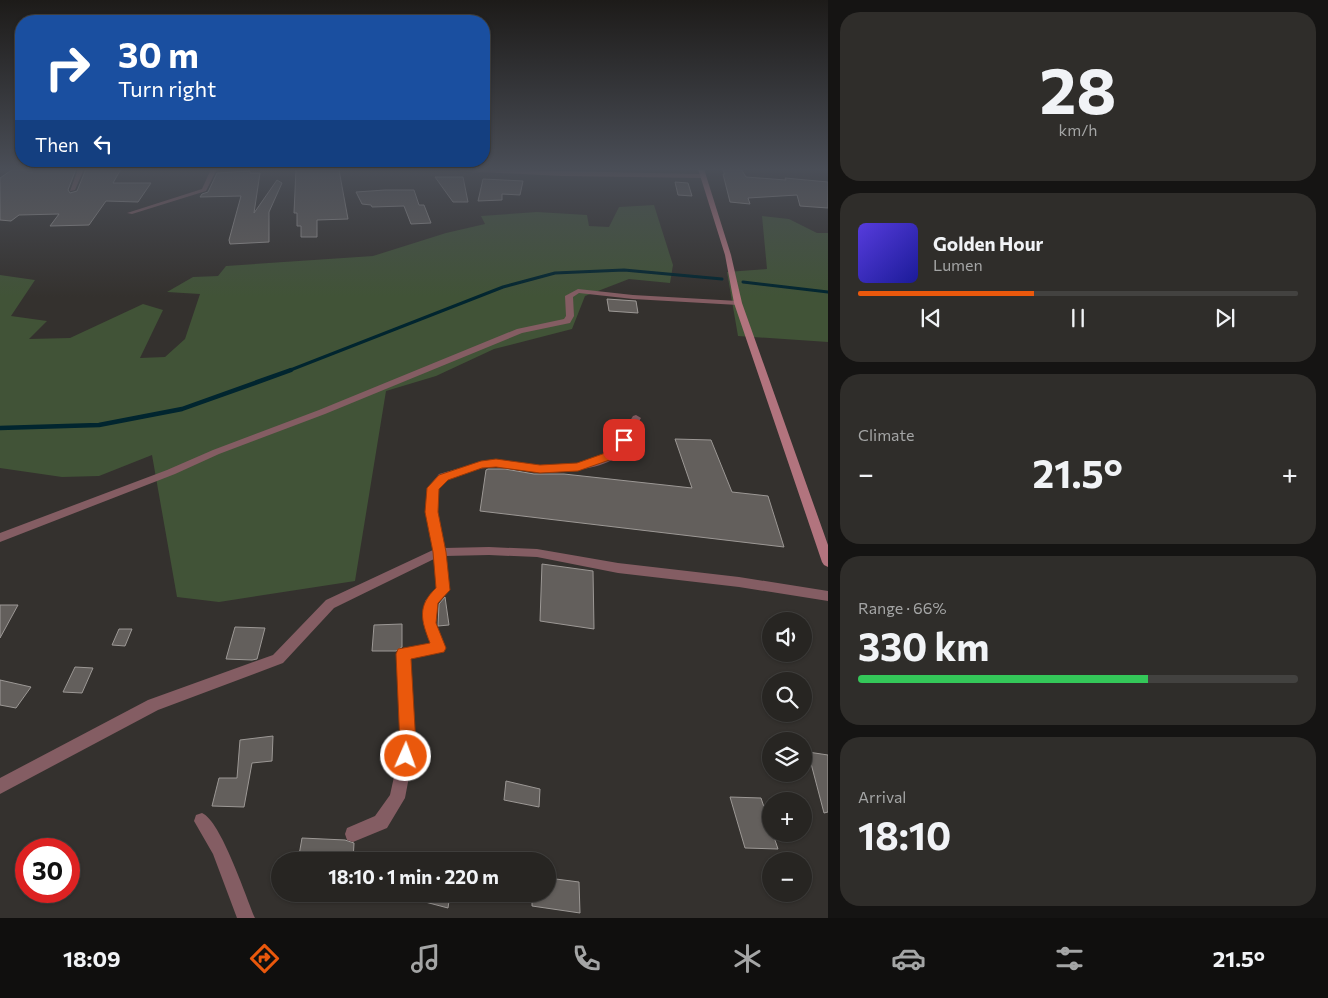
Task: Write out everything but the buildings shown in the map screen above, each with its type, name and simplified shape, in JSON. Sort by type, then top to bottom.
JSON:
[{"type":"street","points":[[714,212],[728,255],[738,303],[828,562]]},
{"type":"street","points":[[0,538],[322,412],[520,331],[567,321],[570,316],[570,296],[578,291],[633,297],[738,303]]},
{"type":"street","points":[[353,834],[382,822],[397,798],[408,745],[404,654],[439,648],[429,623],[431,601],[443,590],[439,552],[431,512],[433,488],[444,477],[481,464],[496,463],[540,469],[578,467],[614,454],[636,418]]},
{"type":"street","points":[[0,786],[153,705],[278,659],[330,604],[439,552],[489,551],[537,553],[618,568],[739,582],[828,596]]},
{"type":"street","points":[[202,821],[219,849],[246,918]]},
{"type":"green space","points":[[537,212],[587,215],[589,226],[609,227],[617,212],[656,212],[673,265],[670,283],[629,279],[585,296],[572,329],[494,349],[436,376],[386,391],[355,581],[219,602],[177,597],[152,455],[99,476],[62,477],[0,468],[0,275],[35,280],[11,316],[47,321],[29,339],[70,338],[143,304],[163,310],[140,358],[165,357],[185,339],[200,294],[167,292],[193,277],[218,276],[226,266],[373,256],[446,233],[485,224],[481,216]]},
{"type":"green space","points":[[762,216],[789,219],[817,233],[828,233],[828,342],[738,336],[727,272],[767,269]]},
{"type":"waterway","points":[[288,371],[503,287],[555,273],[624,270],[722,279]]},
{"type":"waterway","points":[[743,282],[828,292]]},
{"type":"waterway","points":[[0,428],[99,425],[182,409],[291,370]]},
{"type":"route","points":[[406,756],[408,745],[404,654],[439,648],[429,623],[431,601],[443,590],[439,552],[431,512],[433,488],[444,477],[481,464],[496,463],[540,469],[578,467],[614,454],[624,440]]}]
